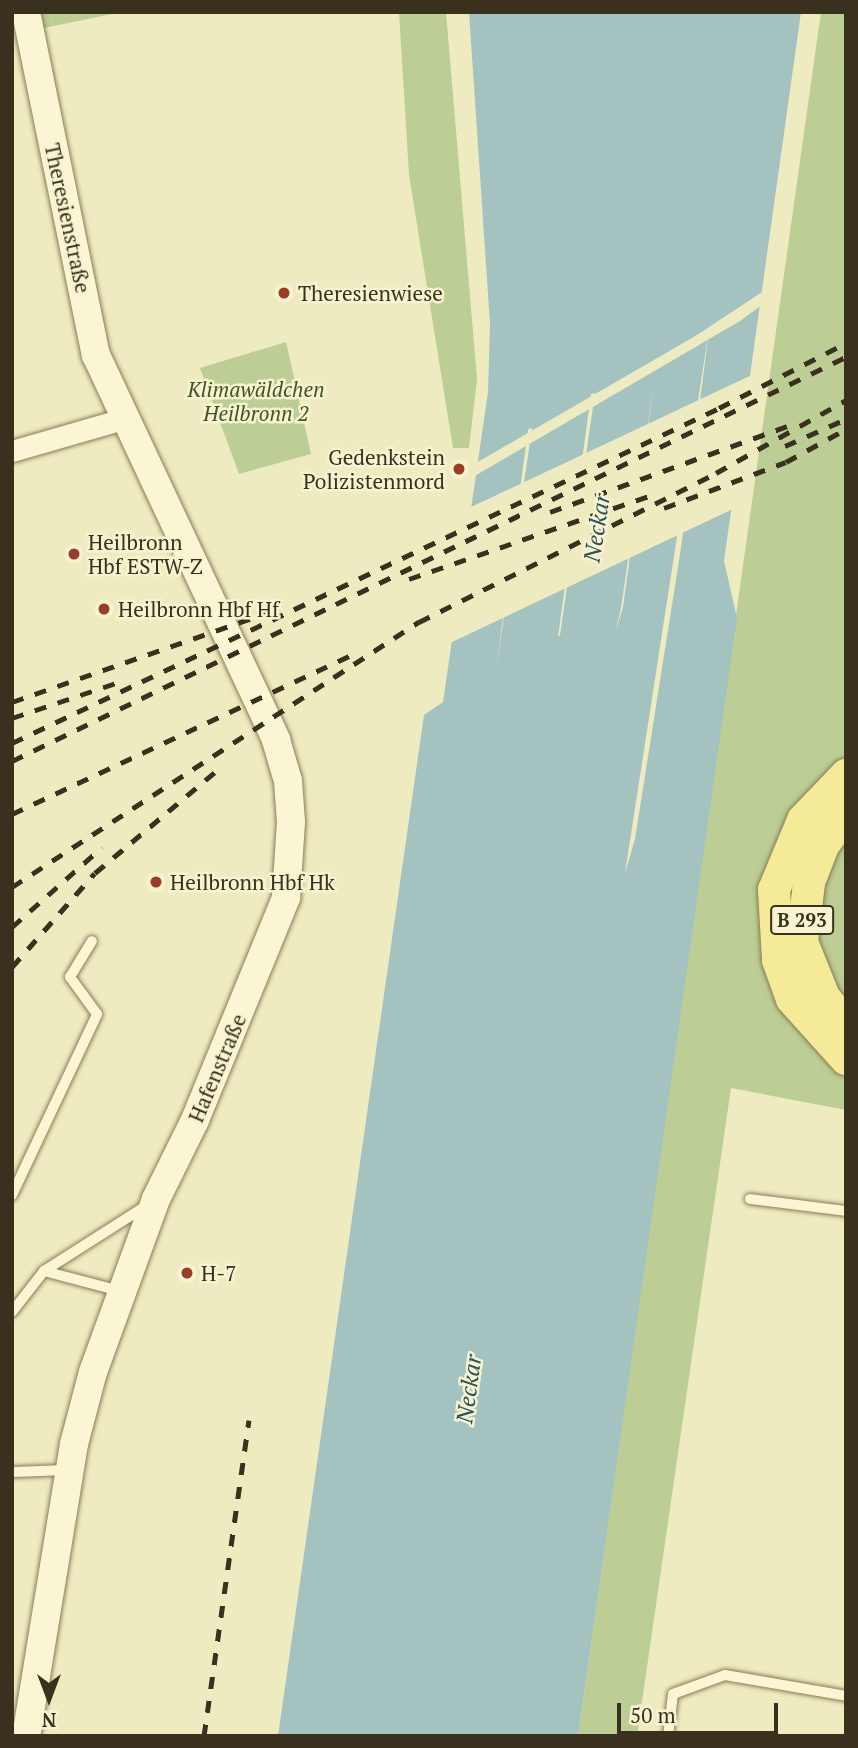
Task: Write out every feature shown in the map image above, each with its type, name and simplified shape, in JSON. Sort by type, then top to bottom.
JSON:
[{"type":"main road","name":"Theresienstraße","points":[[26,12],[96,355],[123,419]]},
{"type":"main road","name":"Hafenstraße","points":[[26,1736],[70,1470],[93,1371],[120,1291],[156,1199],[195,1120],[286,898],[291,822],[288,781],[276,740],[123,419]]},
{"type":"main road","points":[[846,775],[803,820],[774,890],[778,960],[792,999],[846,1059]]},
{"type":"main road","name":"B 293","points":[[846,814],[823,846],[809,883],[802,943],[824,997],[846,1024]]},
{"type":"street","points":[[12,451],[123,419]]},
{"type":"lane","points":[[12,1195],[97,1014],[70,977],[92,941]]},
{"type":"lane","points":[[12,1311],[44,1271],[156,1199]]},
{"type":"lane","points":[[750,1199],[846,1211]]},
{"type":"lane","points":[[44,1271],[120,1291]]},
{"type":"lane","points":[[12,1472],[70,1470]]},
{"type":"lane","points":[[668,1736],[673,1694],[724,1675],[846,1696]]},
{"type":"green space","points":[[41,12],[117,12],[117,13],[44,28]]},
{"type":"green space","points":[[399,12],[446,12],[477,379],[469,448],[453,448],[409,175]]},
{"type":"green space","points":[[821,12],[846,12],[846,1110],[731,1088],[637,1736],[578,1736]]},
{"type":"green space","name":"Klimawäldchen Heilbronn 2","points":[[286,342],[311,454],[239,474],[200,368]]},
{"type":"water","name":"Neckar","points":[[469,12],[801,12],[724,561],[737,618],[578,1736],[278,1736],[424,715],[443,702],[488,392],[490,324]],"holes":[[[710,323],[681,548],[635,839],[625,873]],[[656,368],[623,607],[615,633],[621,608]],[[595,393],[558,637],[591,394]],[[532,429],[496,670],[528,430]]]},
{"type":"pier","points":[[765,290],[763,304],[740,321],[473,477],[476,463],[697,335]]},
{"type":"pier","points":[[754,374],[735,508],[448,644],[469,508]]},
{"type":"railway","points":[[12,743],[719,408],[846,343]]},
{"type":"railway","points":[[12,761],[846,357]]},
{"type":"railway","points":[[12,887],[419,622],[716,473],[846,400]]},
{"type":"railway","points":[[785,446],[846,419]]},
{"type":"railway","points":[[550,512],[787,426]]},
{"type":"railway","points":[[664,508],[786,462],[846,429]]},
{"type":"railway","points":[[409,579],[657,493]]},
{"type":"railway","points":[[12,702],[280,608]]},
{"type":"railway","points":[[12,814],[353,654]]},
{"type":"railway","points":[[12,718],[122,681]]},
{"type":"railway","points":[[12,967],[95,873],[222,766]]},
{"type":"railway","points":[[12,927],[102,847]]},
{"type":"railway","points":[[204,1736],[249,1420]]},
{"type":"place","name":"Theresienwiese","points":[[284,293]]},
{"type":"place","name":"Gedenkstein Polizistenmord","points":[[459,469]]},
{"type":"place","name":"Heilbronn Hbf ESTW-Z","points":[[74,554]]},
{"type":"place","name":"Heilbronn Hbf Hf","points":[[104,609]]},
{"type":"place","name":"Heilbronn Hbf Hk","points":[[156,882]]},
{"type":"place","name":"H-7","points":[[187,1273]]}]
